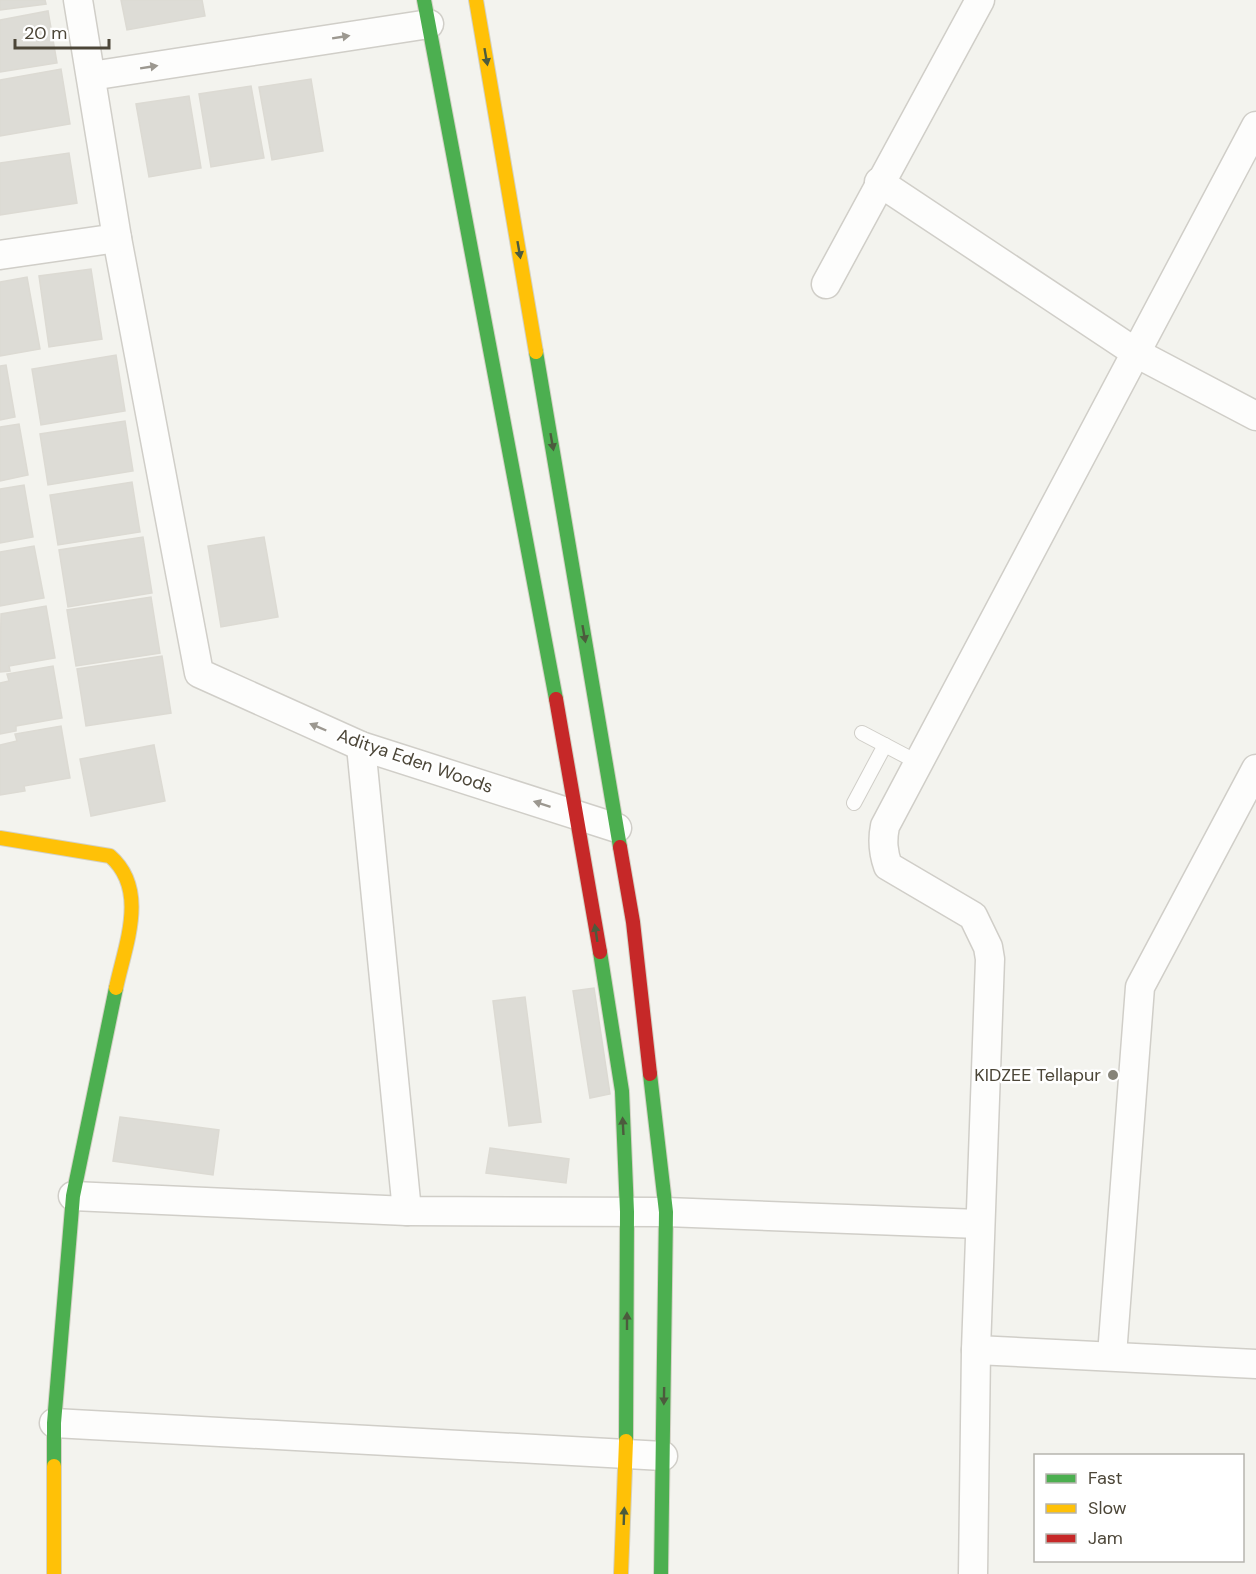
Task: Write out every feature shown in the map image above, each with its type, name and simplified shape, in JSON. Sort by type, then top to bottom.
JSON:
[{"type":"street","points":[[0,255],[117,238],[78,0]]},
{"type":"street","points":[[476,0],[633,922],[666,1212],[661,1574]]},
{"type":"street","points":[[826,284],[879,182],[980,0]]},
{"type":"street","points":[[91,76],[426,12],[578,815],[622,1091],[627,1212],[626,1454],[621,1574]]},
{"type":"street","points":[[973,1574],[976,1350],[988,947],[974,916],[888,866],[883,851],[885,826],[1138,354],[1256,126]]},
{"type":"street","points":[[879,182],[1138,354],[1256,416]]},
{"type":"street","name":"Aditya Eden Woods","points":[[117,238],[199,673],[361,746],[617,828]]},
{"type":"street","points":[[361,746],[407,1212]]},
{"type":"street","points":[[1112,1355],[1140,987],[1256,769]]},
{"type":"street","points":[[0,838],[110,856],[123,866],[131,887],[133,909],[73,1196],[54,1423],[54,1574]]},
{"type":"street","points":[[73,1196],[407,1212],[666,1212],[980,1224]]},
{"type":"street","points":[[976,1350],[1256,1364]]},
{"type":"street","points":[[54,1423],[663,1456]]},
{"type":"lane","points":[[862,733],[919,763]]},
{"type":"lane","points":[[854,803],[885,745]]},
{"type":"building","points":[[0,0],[45,0],[46,4],[0,10]]},
{"type":"building","points":[[121,0],[202,0],[205,16],[127,30]]},
{"type":"building","points":[[48,11],[57,63],[0,72],[0,20]]},
{"type":"building","points":[[61,69],[70,124],[0,136],[0,80]]},
{"type":"building","points":[[311,79],[323,151],[272,160],[259,87]]},
{"type":"building","points":[[251,86],[264,158],[211,167],[199,94]]},
{"type":"building","points":[[189,96],[201,168],[149,177],[136,104]]},
{"type":"building","points":[[69,153],[77,203],[0,215],[0,163]]},
{"type":"building","points":[[91,269],[102,339],[49,347],[39,276]]},
{"type":"building","points":[[27,277],[40,349],[0,356],[0,282]]},
{"type":"building","points":[[116,355],[125,411],[41,425],[32,369]]},
{"type":"building","points":[[6,365],[15,417],[0,420],[0,366]]},
{"type":"building","points":[[125,421],[133,471],[48,485],[40,434]]},
{"type":"building","points":[[19,424],[28,475],[0,481],[0,427]]},
{"type":"building","points":[[132,482],[140,532],[58,545],[50,495]]},
{"type":"building","points":[[24,485],[33,537],[0,543],[0,489]]},
{"type":"building","points":[[143,537],[152,593],[68,607],[59,550]]},
{"type":"building","points":[[264,537],[278,617],[221,627],[208,546]]},
{"type":"building","points":[[34,546],[44,598],[0,606],[0,552]]},
{"type":"building","points":[[151,597],[160,653],[76,666],[67,610]]},
{"type":"building","points":[[46,606],[55,658],[9,666],[10,671],[0,672],[1,614]]},
{"type":"building","points":[[162,656],[171,713],[86,726],[77,669]]},
{"type":"building","points":[[53,666],[62,718],[16,726],[16,731],[0,734],[0,683],[9,681],[7,674]]},
{"type":"building","points":[[61,726],[70,778],[24,786],[25,791],[0,795],[0,745],[17,741],[15,734]]},
{"type":"building","points":[[154,745],[165,801],[91,816],[80,759]]},
{"type":"building","points":[[594,988],[610,1094],[590,1098],[573,991]]},
{"type":"building","points":[[525,997],[541,1122],[509,1126],[493,1001]]},
{"type":"building","points":[[120,1117],[219,1130],[213,1175],[113,1161]]},
{"type":"building","points":[[490,1148],[569,1159],[566,1183],[486,1173]]},
{"type":"traffic: fast","points":[[424,0],[556,699]]},
{"type":"traffic: fast","points":[[536,352],[620,847]]},
{"type":"traffic: fast","points":[[600,952],[622,1091],[627,1212],[626,1441]]},
{"type":"traffic: fast","points":[[54,1466],[54,1423],[73,1196],[116,988]]},
{"type":"traffic: fast","points":[[650,1074],[666,1212],[661,1574]]},
{"type":"traffic: slow","points":[[476,0],[536,352]]},
{"type":"traffic: slow","points":[[0,838],[110,856],[122,870],[129,885],[131,919],[116,988]]},
{"type":"traffic: slow","points":[[621,1574],[626,1441]]},
{"type":"traffic: slow","points":[[54,1466],[54,1574]]},
{"type":"traffic: jam","points":[[556,699],[600,952]]},
{"type":"traffic: jam","points":[[620,847],[633,922],[650,1074]]},
{"type":"place","name":"KIDZEE Tellapur","points":[[1113,1075]]}]
